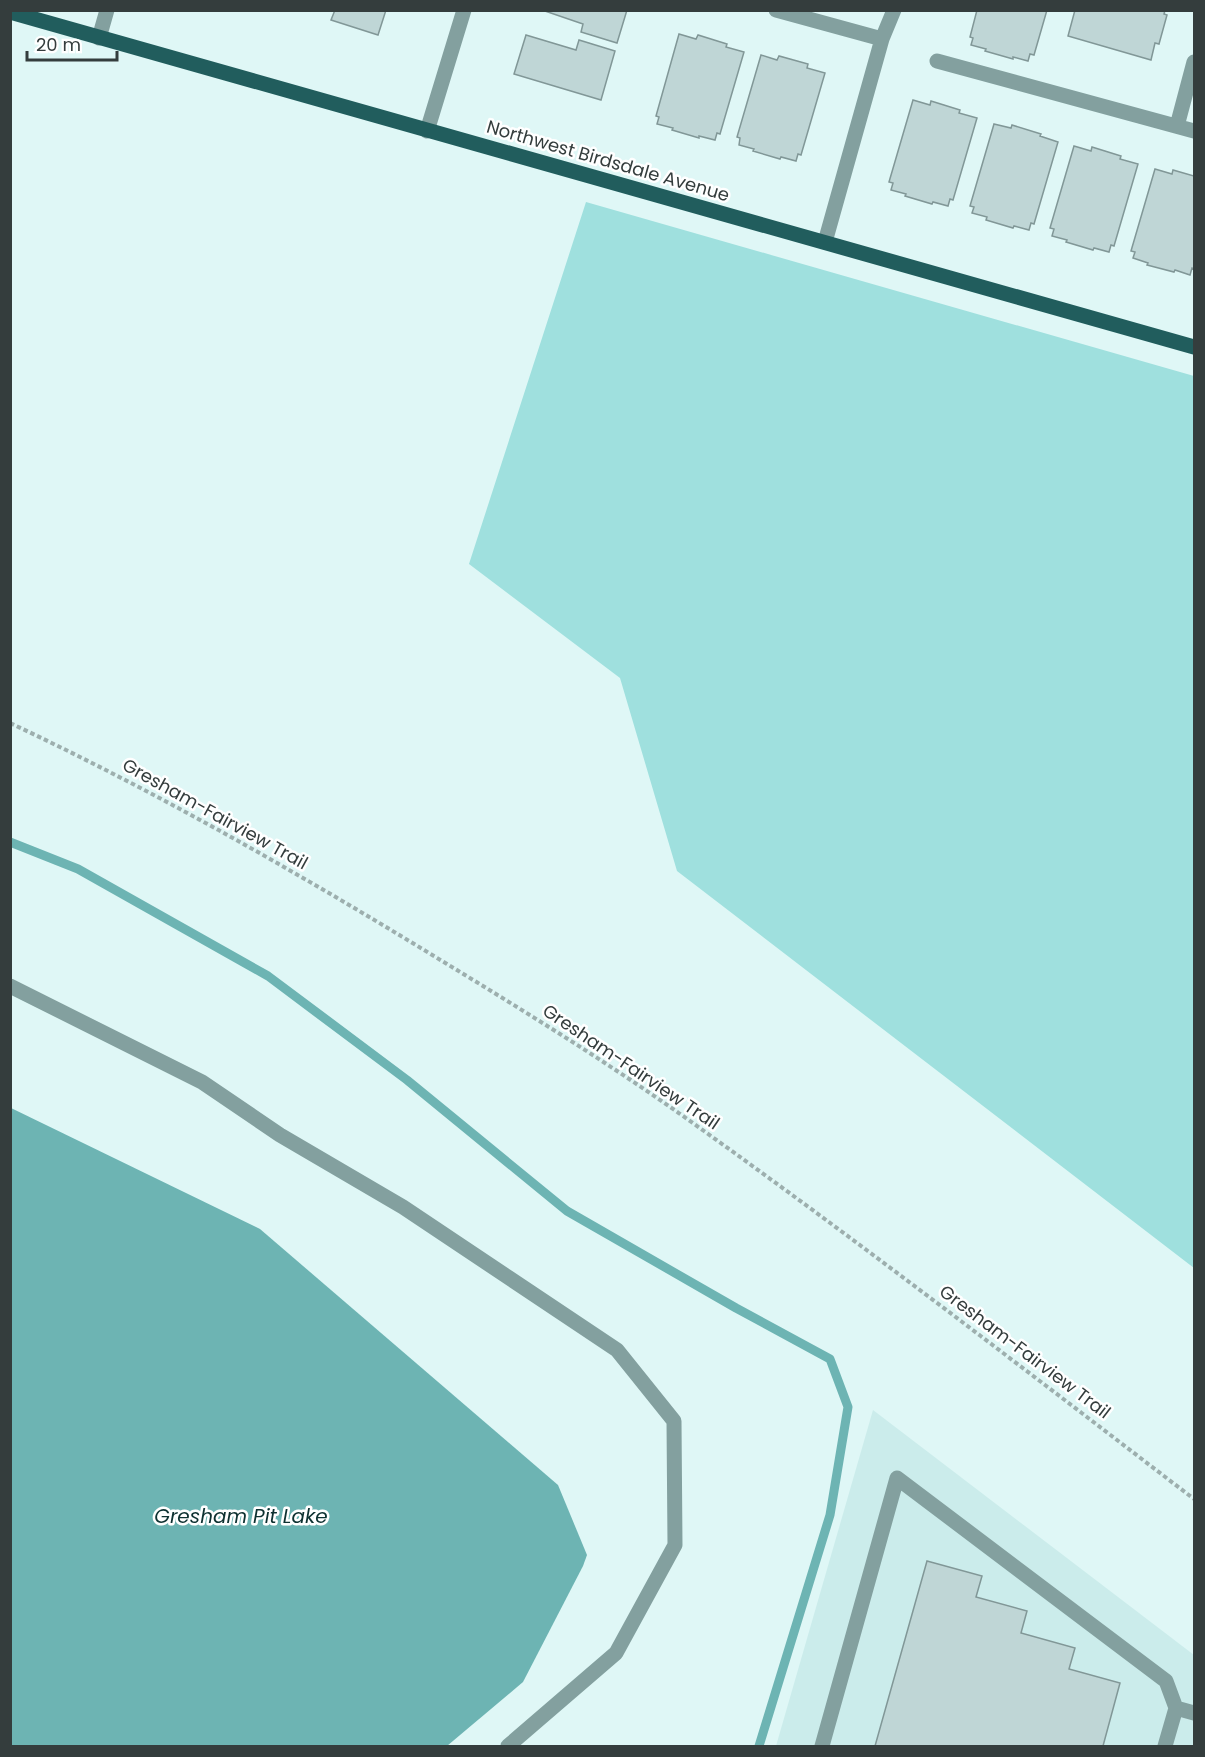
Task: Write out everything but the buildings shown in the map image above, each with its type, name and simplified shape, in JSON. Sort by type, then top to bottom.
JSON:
[{"type":"main road","name":"Northwest Birdsdale Avenue","points":[[10,12],[1194,347]]},
{"type":"street","points":[[99,38],[107,10]]},
{"type":"street","points":[[427,131],[464,10]]},
{"type":"street","points":[[776,10],[882,39]]},
{"type":"street","points":[[825,242],[882,39],[894,10]]},
{"type":"street","points":[[937,61],[1194,131]]},
{"type":"street","points":[[1177,126],[1194,62]]},
{"type":"street","points":[[10,986],[202,1082],[280,1135],[403,1207],[617,1350],[674,1421],[675,1545],[616,1653],[508,1746]]},
{"type":"street","points":[[822,1746],[897,1478],[1166,1681],[1176,1708],[1165,1746]]},
{"type":"street","points":[[1176,1708],[1194,1713]]},
{"type":"path","name":"Gresham-Fairview Trail","points":[[10,723],[76,754],[307,879],[554,1029],[702,1129],[926,1293],[1194,1499]]},
{"type":"shaded area","points":[[586,202],[1194,376],[1194,1268],[677,871],[620,678],[469,564]]},
{"type":"shaded area","points":[[873,1410],[1194,1655],[1194,1746],[776,1746]]},
{"type":"water","name":"Gresham Pit Lake","points":[[11,1108],[260,1229],[558,1485],[587,1555],[583,1566],[523,1682],[447,1746],[11,1746]]},
{"type":"waterway","points":[[10,842],[78,869],[268,976],[407,1080],[567,1211],[830,1359],[848,1407],[830,1515],[759,1746]]}]
